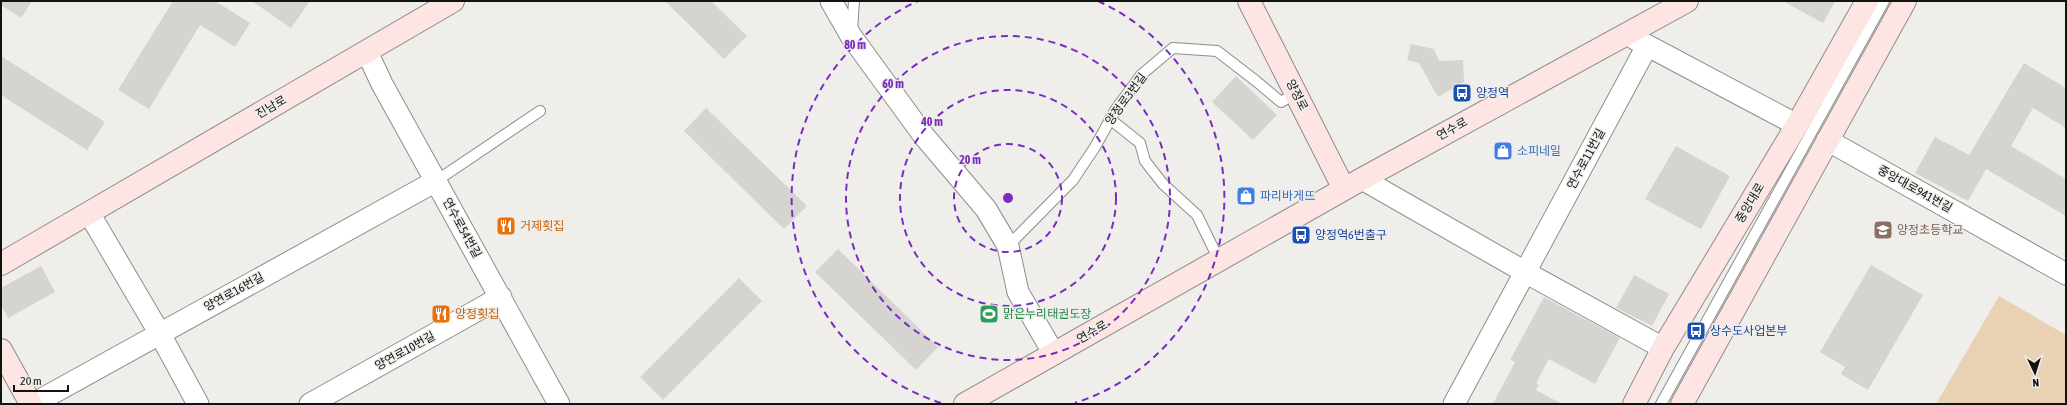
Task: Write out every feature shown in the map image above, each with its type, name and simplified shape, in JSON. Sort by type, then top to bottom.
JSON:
[{"type":"main road","name":"진남로","points":[[1,264],[454,1]]},
{"type":"main road","name":"양정로","points":[[1249,1],[1296,93],[1353,184]]},
{"type":"main road","name":"연수로","points":[[965,404],[1353,184],[1687,1]]},
{"type":"main road","name":"중앙대로","points":[[1634,404],[1663,348],[1796,125],[1867,1]]},
{"type":"main road","points":[[1682,404],[1905,1]]},
{"type":"main road","points":[[1,350],[32,404]]},
{"type":"street","points":[[831,1],[851,36],[924,136],[986,209],[1008,246],[1018,292],[1054,354]]},
{"type":"street","points":[[1625,34],[1796,125]]},
{"type":"street","name":"연수로11번길","points":[[1454,404],[1647,46]]},
{"type":"street","name":"연수로54번길","points":[[367,52],[382,84],[559,404]]},
{"type":"street","name":"중앙대로941번길","points":[[1827,140],[2066,274]]},
{"type":"street","name":"양연로16번길","points":[[32,404],[436,181]]},
{"type":"street","points":[[1353,184],[1525,272],[1663,348]]},
{"type":"street","points":[[89,213],[160,334],[198,404]]},
{"type":"street","name":"양연로10번길","points":[[310,404],[501,297]]},
{"type":"lane","points":[[851,36],[854,1]]},
{"type":"lane","points":[[1660,404],[1884,1]]},
{"type":"lane","name":"양정로3번길","points":[[1008,246],[1073,180],[1110,119],[1141,75],[1173,48],[1217,51],[1256,80],[1280,102],[1296,93]]},
{"type":"lane","points":[[436,181],[540,111]]},
{"type":"lane","points":[[1110,119],[1140,143],[1145,160],[1163,184],[1197,215],[1219,260]]},
{"type":"shaded area","points":[[1999,296],[2066,335],[2066,404],[1936,404]]},
{"type":"building","points":[[1,1],[32,1],[21,18],[1,5]]},
{"type":"building","points":[[173,1],[215,1],[250,23],[235,47],[200,25],[149,109],[118,90]]},
{"type":"building","points":[[252,1],[310,1],[291,28]]},
{"type":"building","points":[[665,1],[711,1],[747,36],[724,59]]},
{"type":"building","points":[[1783,1],[1835,1],[1823,23]]},
{"type":"building","points":[[1411,44],[1434,49],[1439,61],[1463,60],[1464,82],[1438,97],[1419,63],[1407,60]]},
{"type":"building","points":[[1,56],[105,122],[87,150],[1,95]]},
{"type":"building","points":[[2024,63],[2066,88],[2066,128],[2033,108],[2011,146],[2066,179],[2066,216],[1986,169],[1968,201],[1915,173],[1935,137],[1969,155]]},
{"type":"building","points":[[1236,76],[1277,115],[1253,140],[1212,102]]},
{"type":"building","points":[[706,108],[807,206],[784,229],[684,131]]},
{"type":"building","points":[[1676,146],[1730,176],[1701,229],[1645,199]]},
{"type":"building","points":[[838,249],[938,347],[916,370],[815,272]]},
{"type":"building","points":[[1871,265],[1923,295],[1868,390],[1841,374],[1845,367],[1820,352]]},
{"type":"building","points":[[41,266],[55,292],[8,318],[1,305],[1,288]]},
{"type":"building","points":[[1634,275],[1669,294],[1652,326],[1616,308]]},
{"type":"building","points":[[739,278],[762,301],[663,400],[640,377]]},
{"type":"building","points":[[1544,297],[1620,338],[1595,384],[1549,359],[1536,383],[1539,384],[1536,390],[1562,404],[1493,404],[1515,362],[1510,360]]},
{"type":"place","name":"양정역","points":[[1462,93]]},
{"type":"place","name":"소피네일","points":[[1503,151]]},
{"type":"place","name":"파리바게뜨","points":[[1246,196]]},
{"type":"place","name":"거제횟집","points":[[506,226]]},
{"type":"place","name":"양정초등학교","points":[[1883,230]]},
{"type":"place","name":"양정역6번출구","points":[[1301,235]]},
{"type":"place","name":"양정횟집","points":[[441,314]]},
{"type":"place","name":"맑은누리태권도장","points":[[989,314]]},
{"type":"place","name":"상수도사업본부","points":[[1696,331]]}]
